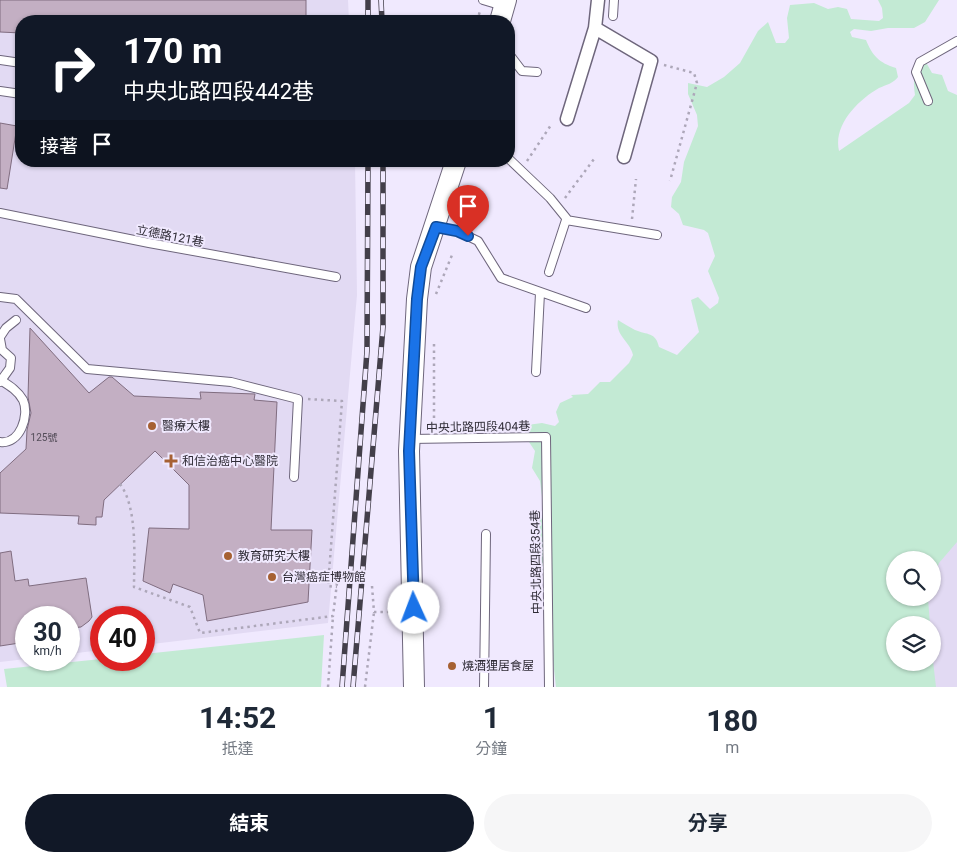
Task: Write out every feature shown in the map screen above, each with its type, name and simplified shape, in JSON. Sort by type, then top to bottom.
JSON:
[{"type":"street","points":[[567,119],[595,28],[598,0]]},
{"type":"street","points":[[595,28],[652,61],[624,157]]},
{"type":"street","points":[[414,687],[410,439],[417,299],[421,267],[436,227],[454,167]]},
{"type":"lane","points":[[483,0],[503,9]]},
{"type":"lane","points":[[613,16],[614,0]]},
{"type":"lane","points":[[928,101],[916,72],[920,62],[957,41]]},
{"type":"lane","points":[[0,60],[15,62]]},
{"type":"lane","points":[[515,62],[522,71],[537,72]]},
{"type":"lane","points":[[0,91],[15,93]]},
{"type":"lane","points":[[515,166],[550,198],[567,219],[549,272]]},
{"type":"lane","name":"立德路121巷","points":[[0,213],[149,244],[336,277]]},
{"type":"lane","points":[[566,220],[657,234]]},
{"type":"lane","points":[[436,227],[457,231],[478,241],[501,278],[586,308]]},
{"type":"lane","points":[[536,372],[540,293]]},
{"type":"lane","points":[[0,297],[16,299],[88,369],[231,382],[298,399],[294,477]]},
{"type":"lane","points":[[0,442],[12,439],[19,433],[24,424],[25,411],[19,394],[1,381],[10,368],[11,358],[2,350],[0,338],[6,328],[16,320]]},
{"type":"lane","name":"中央北路四段404巷","points":[[410,439],[546,437]]},
{"type":"lane","name":"中央北路四段354巷","points":[[546,437],[549,687]]},
{"type":"lane","points":[[484,687],[486,534]]},
{"type":"path","points":[[652,61],[694,73],[697,83],[670,181]]},
{"type":"path","points":[[520,171],[551,124]]},
{"type":"path","points":[[557,208],[594,159]]},
{"type":"path","points":[[631,229],[636,179]]},
{"type":"path","points":[[433,303],[452,255]]},
{"type":"path","points":[[434,340],[434,423]]},
{"type":"path","points":[[298,399],[342,401],[328,586],[337,585],[328,687]]},
{"type":"path","points":[[120,484],[125,491],[134,534],[134,587],[190,607],[200,633],[333,616]]},
{"type":"path","points":[[365,687],[374,612],[372,586]]},
{"type":"path","points":[[374,612],[392,612]]},
{"type":"shaded area","points":[[0,0],[348,0],[349,15],[15,15],[15,167],[355,167],[357,295],[328,623],[155,644],[155,606],[90,606],[90,651],[80,653],[80,606],[15,606],[15,660],[0,662]]},
{"type":"shaded area","points":[[957,501],[957,687],[915,687],[926,671],[941,671],[941,616],[918,616],[921,606],[941,606],[940,551]]},
{"type":"green space","points":[[878,0],[939,0],[925,22],[914,28],[888,28],[871,31],[854,29],[850,32],[852,37],[866,40],[871,50],[881,61],[896,68],[898,77],[863,99],[849,114],[840,132],[838,141],[839,151],[909,103],[915,95],[914,78],[922,64],[927,64],[932,73],[942,75],[948,91],[957,95],[957,542],[941,561],[941,551],[886,551],[886,606],[929,606],[929,616],[886,616],[886,671],[934,671],[936,687],[556,687],[537,521],[544,512],[540,481],[532,468],[535,451],[529,442],[527,425],[542,423],[555,426],[559,422],[556,412],[560,403],[573,397],[571,395],[588,394],[600,382],[610,382],[629,363],[633,355],[619,330],[618,320],[635,330],[653,336],[658,342],[659,347],[677,355],[699,332],[691,300],[698,297],[710,309],[718,303],[719,298],[708,271],[715,256],[708,233],[704,230],[683,225],[679,214],[671,207],[672,197],[681,182],[684,162],[698,126],[697,115],[688,94],[688,83],[707,87],[724,77],[740,63],[758,31],[768,22],[776,43],[785,43],[789,38],[787,18],[790,5],[814,3],[828,9],[838,7],[847,9],[851,19],[879,21],[883,18],[882,8]]},
{"type":"green space","points":[[324,635],[321,687],[7,687],[4,669],[15,668],[15,671],[80,671],[80,661],[90,660],[90,671],[155,671],[155,653]]},
{"type":"building","points":[[0,0],[306,0],[306,15],[15,15],[15,33],[0,32]]},
{"type":"building","points":[[0,123],[15,126],[15,139],[7,189],[0,188]]},
{"type":"building","name":"醫療大樓","points":[[30,328],[89,393],[109,377],[112,377],[134,396],[201,399],[200,392],[255,394],[254,400],[277,402],[271,530],[312,530],[308,602],[207,621],[203,595],[173,584],[170,593],[143,581],[149,528],[189,529],[189,485],[155,451],[104,500],[102,517],[96,517],[96,525],[78,524],[79,516],[0,513],[0,473],[26,449],[27,430],[31,413],[28,397]]},
{"type":"building","points":[[11,551],[15,581],[28,579],[29,586],[86,578],[90,606],[89,621],[80,627],[80,606],[15,606],[15,644],[0,646],[0,553]]},
{"type":"railway","points":[[368,0],[368,15]]},
{"type":"railway","points":[[381,0],[382,15]]},
{"type":"railway","points":[[342,687],[367,351],[368,167]]},
{"type":"railway","points":[[353,687],[383,327],[383,167]]},
{"type":"place","name":"醫療大樓","points":[[152,426]]},
{"type":"place","name":"和信治癌中心醫院","points":[[171,461]]},
{"type":"place","name":"教育研究大樓","points":[[228,556]]},
{"type":"place","name":"台灣癌症博物館","points":[[272,577]]},
{"type":"place","name":"燒酒狸居食屋","points":[[452,666]]},
{"type":"route","points":[[414,608],[409,451],[417,299],[421,267],[436,227],[457,231],[468,236]]}]
